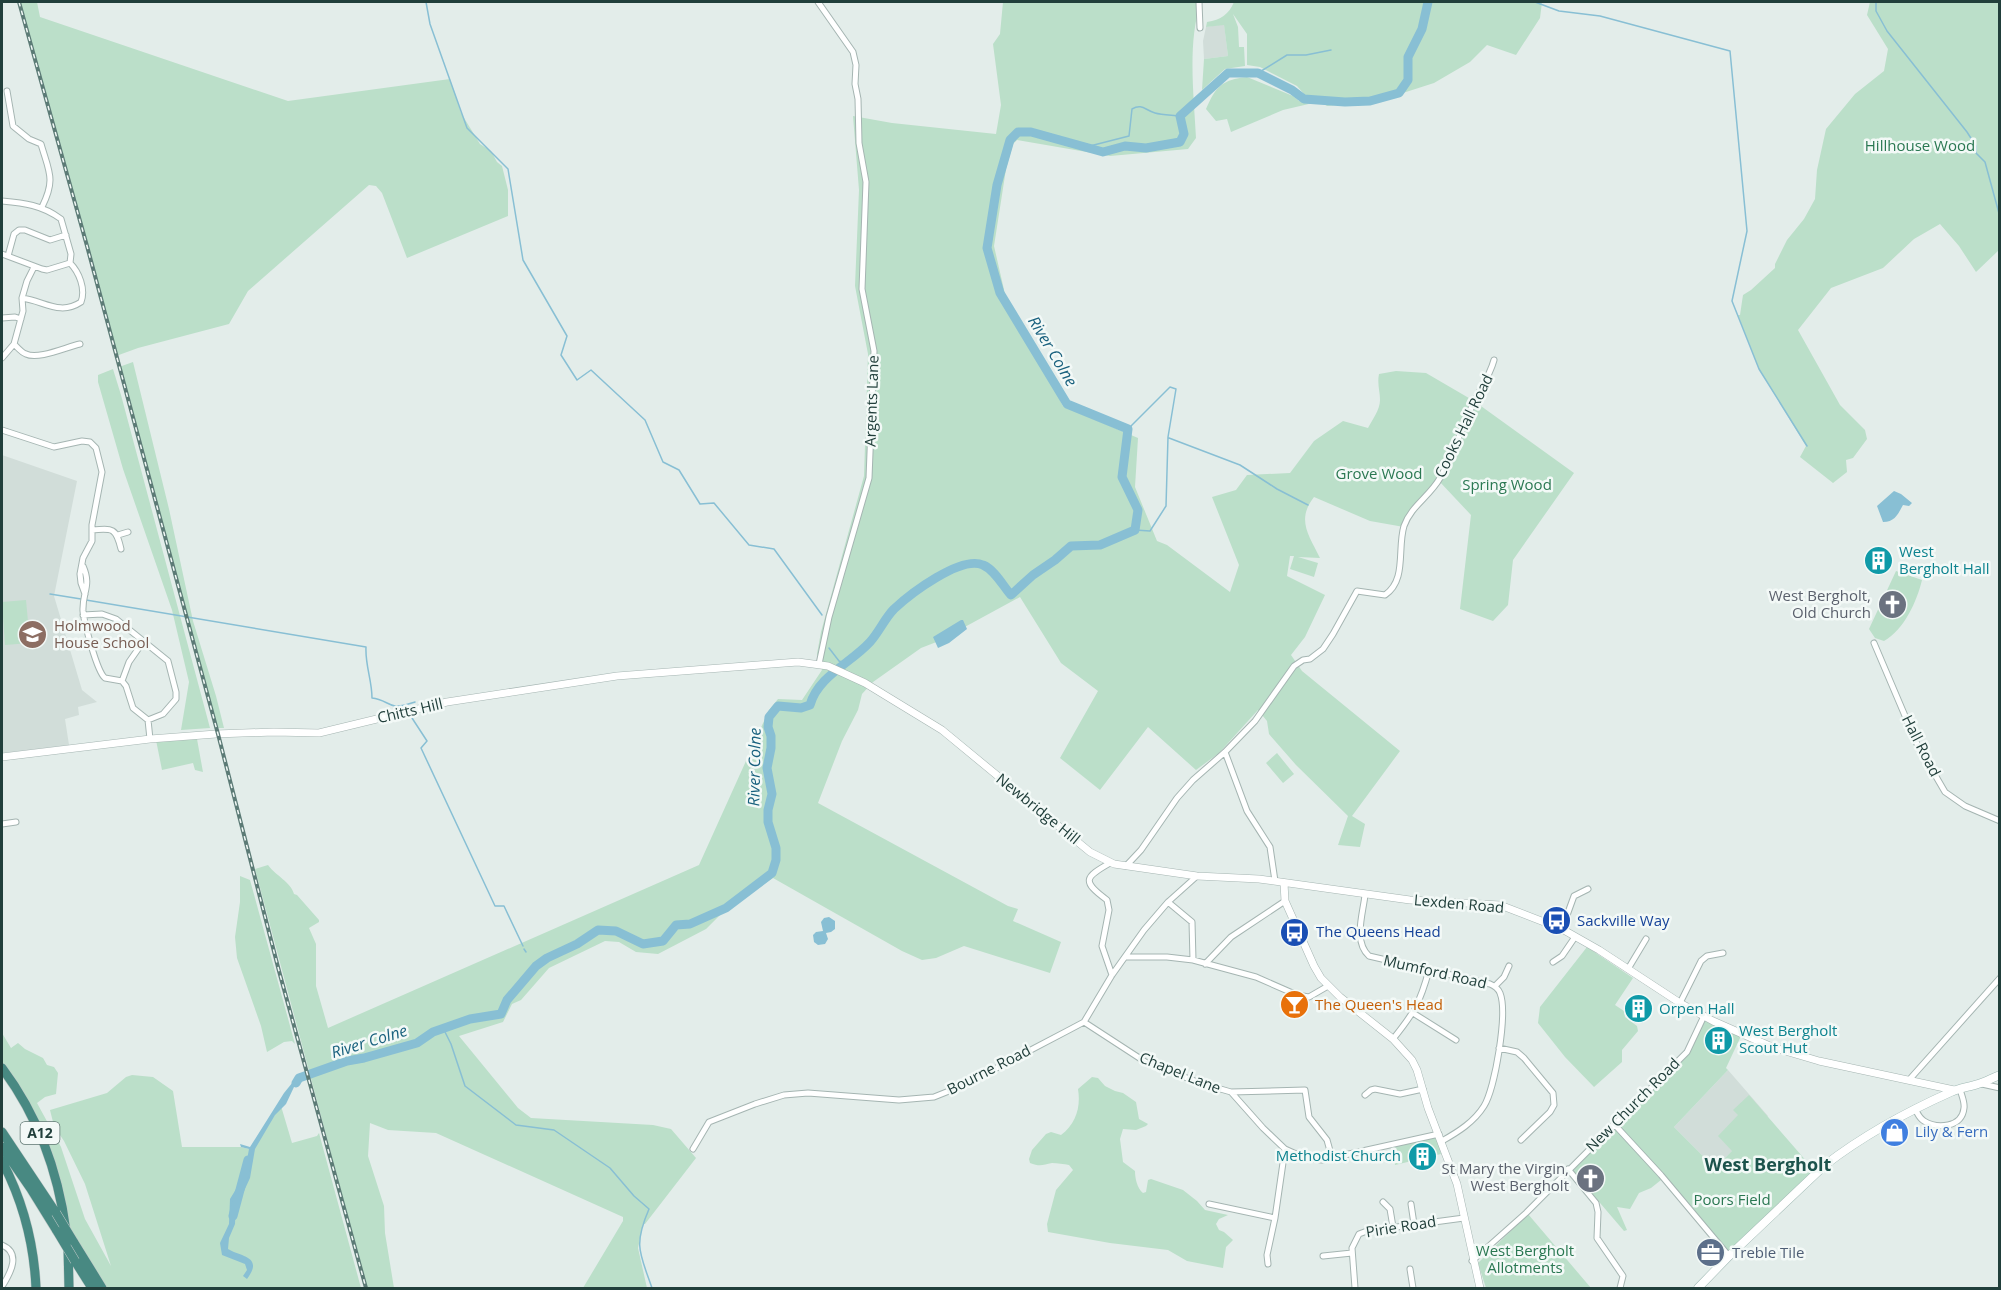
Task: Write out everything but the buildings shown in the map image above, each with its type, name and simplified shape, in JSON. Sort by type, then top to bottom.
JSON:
[{"type":"highway","name":"A12","points":[[2,1068],[33,1118],[55,1171],[67,1237],[69,1288]]},
{"type":"highway","name":"A12","points":[[2,1132],[102,1288]]},
{"type":"highway","name":"A12","points":[[2,1147],[31,1189],[92,1288]]},
{"type":"highway","points":[[2,1161],[26,1220],[36,1288]]},
{"type":"main road","points":[[1698,1288],[1825,1165],[1860,1139],[1915,1109],[1957,1090],[1980,1084],[2000,1075]]},
{"type":"street","name":"Argents Lane","points":[[818,2],[853,52],[856,65],[855,84],[860,143],[866,182],[862,289],[874,351],[869,478],[828,617],[819,664]]},
{"type":"street","points":[[1199,2],[1201,4],[1200,28]]},
{"type":"street","points":[[6,91],[13,126],[29,139],[41,144],[51,180],[51,188],[42,207]]},
{"type":"street","points":[[2,201],[30,203],[42,207],[61,219],[71,254],[70,263],[80,279],[84,296],[81,302],[55,309],[32,299],[22,298]]},
{"type":"street","points":[[66,235],[50,240],[25,230],[19,230],[14,234],[5,255],[46,270],[70,263]]},
{"type":"street","points":[[2,358],[14,344],[21,320],[22,298],[27,280],[34,267]]},
{"type":"street","points":[[2,318],[15,317],[21,320]]},
{"type":"street","points":[[14,344],[28,355],[48,355],[59,349],[80,344]]},
{"type":"street","name":"Cooks Hall Road","points":[[1126,866],[1141,850],[1192,780],[1256,721],[1294,666],[1303,660],[1310,659],[1323,649],[1334,634],[1357,591],[1385,595],[1393,590],[1398,576],[1404,527],[1416,504],[1439,480],[1474,401],[1490,374],[1494,360]]},
{"type":"street","points":[[2,430],[54,447],[82,441],[94,445],[102,472],[92,541],[83,558],[80,574],[84,598],[83,615],[101,675],[122,681],[126,686],[133,708],[148,720],[150,739]]},
{"type":"street","points":[[92,530],[111,529],[118,535],[121,549]]},
{"type":"street","points":[[118,535],[128,531]]},
{"type":"street","points":[[83,615],[110,616],[168,661],[176,692],[173,705],[163,714],[148,720]]},
{"type":"street","points":[[122,681],[129,662],[143,642]]},
{"type":"street","name":"Hall Road","points":[[1874,643],[1917,744],[1945,792],[1965,806],[2000,821]]},
{"type":"street","name":"Chitts Hill","points":[[2,756],[150,739],[274,732],[319,733],[447,702],[617,676],[798,662],[819,664]]},
{"type":"street","name":"Newbridge Hill","points":[[819,664],[865,683],[942,730],[1090,852],[1110,863],[1197,876],[1284,883]]},
{"type":"street","points":[[1225,752],[1247,811],[1270,847],[1275,881]]},
{"type":"street","points":[[2,824],[16,822]]},
{"type":"street","points":[[1110,863],[1090,874],[1089,878],[1095,892],[1107,900],[1109,910],[1102,946],[1112,975]]},
{"type":"street","points":[[1084,1022],[1112,975],[1143,930],[1168,902],[1197,876]]},
{"type":"street","points":[[1284,883],[1285,901],[1314,966],[1328,986],[1393,1039],[1412,1060],[1457,1184],[1472,1261],[1480,1288]]},
{"type":"street","name":"Lexden Road","points":[[1284,883],[1410,900],[1500,905],[1562,929],[1680,1003],[1772,1047],[1819,1061],[1957,1090]]},
{"type":"street","points":[[1562,929],[1574,896],[1588,889]]},
{"type":"street","name":"Mumford Road","points":[[1365,895],[1360,941],[1369,956],[1495,986],[1499,991],[1502,1002],[1499,1048],[1485,1105],[1461,1130],[1440,1137]]},
{"type":"street","points":[[1205,964],[1231,937],[1285,901]]},
{"type":"street","points":[[1168,902],[1192,922],[1193,960]]},
{"type":"street","points":[[1553,962],[1562,956],[1575,937]]},
{"type":"street","points":[[1628,969],[1646,939]]},
{"type":"street","points":[[1680,1003],[1697,966],[1707,953],[1722,953]]},
{"type":"street","points":[[1108,966],[1123,959],[1167,957],[1193,960],[1256,977],[1297,995],[1309,997],[1328,986]]},
{"type":"street","points":[[1495,986],[1504,977],[1509,966]]},
{"type":"street","points":[[1393,1039],[1413,1013],[1421,997],[1429,970]]},
{"type":"street","points":[[1909,1080],[2000,978]]},
{"type":"street","points":[[1413,1013],[1456,1040]]},
{"type":"street","name":"New Church Road","points":[[1472,1261],[1526,1213],[1687,1052],[1704,1016]]},
{"type":"street","name":"Chapel Lane","points":[[1084,1022],[1147,1063],[1231,1092],[1285,1149],[1311,1159],[1332,1158],[1440,1137]]},
{"type":"street","name":"Bourne Road","points":[[693,1149],[709,1122],[754,1104],[792,1095],[827,1093],[899,1100],[933,1097],[964,1085],[1084,1022]]},
{"type":"street","points":[[1499,1048],[1517,1052],[1553,1093],[1554,1105],[1550,1112],[1521,1140]]},
{"type":"street","points":[[1980,1084],[2000,1088]]},
{"type":"street","points":[[1365,1095],[1375,1089],[1400,1094],[1423,1089]]},
{"type":"street","points":[[1231,1092],[1305,1090],[1309,1117],[1327,1140],[1332,1158]]},
{"type":"street","points":[[1915,1109],[1922,1120],[1934,1125],[1945,1126],[1954,1122],[1960,1117],[1964,1108],[1957,1090]]},
{"type":"street","points":[[1614,1124],[1647,1159],[1729,1256]]},
{"type":"street","points":[[1268,1264],[1267,1255],[1285,1149]]},
{"type":"street","points":[[1568,1169],[1596,1203],[1597,1238],[1626,1281],[1620,1288]]},
{"type":"street","points":[[1383,1202],[1390,1209],[1393,1227]]},
{"type":"street","points":[[1209,1203],[1275,1218]]},
{"type":"street","points":[[1411,1204],[1414,1224]]},
{"type":"street","name":"Pirie Road","points":[[1355,1288],[1352,1253],[1354,1242],[1363,1231],[1464,1218]]},
{"type":"street","points":[[2,1245],[9,1250],[13,1266],[2,1284]]},
{"type":"street","points":[[1323,1256],[1352,1253]]},
{"type":"street","points":[[1259,1254],[1267,1255]]},
{"type":"street","points":[[1410,1269],[1413,1288]]},
{"type":"shaded area","points":[[1224,24],[1228,56],[1204,59],[1203,41],[1206,27]]},
{"type":"shaded area","name":"Holmwood House School","points":[[2,455],[77,481],[54,596],[82,690],[97,702],[78,707],[79,715],[65,719],[69,745],[2,753]]},
{"type":"shaded area","points":[[1728,1070],[1768,1116],[1715,1168],[1674,1127]]},
{"type":"green space","points":[[20,2],[37,2],[40,17],[288,101],[450,79],[461,113],[480,144],[491,151],[502,166],[508,190],[508,216],[407,258],[382,193],[376,186],[369,185],[248,291],[229,324],[116,356],[39,64],[37,64]]},
{"type":"green space","points":[[1003,2],[1201,2],[1194,34],[1193,52],[1196,138],[1188,149],[1110,156],[1017,140],[1013,144],[1006,169],[994,246],[1005,294],[1063,406],[1138,438],[1135,487],[1157,541],[1167,545],[1230,592],[1239,565],[1212,497],[1236,490],[1247,475],[1290,473],[1314,441],[1343,421],[1368,428],[1380,404],[1379,374],[1396,371],[1426,373],[1474,401],[1574,473],[1513,560],[1508,605],[1493,621],[1460,609],[1471,515],[1439,481],[1416,504],[1404,527],[1370,521],[1314,497],[1309,505],[1305,520],[1306,528],[1320,558],[1298,557],[1318,563],[1314,577],[1290,569],[1294,556],[1290,556],[1287,576],[1325,595],[1305,637],[1291,655],[1302,671],[1400,751],[1352,816],[1365,824],[1360,847],[1338,845],[1348,816],[1296,765],[1269,734],[1267,721],[1258,710],[1219,753],[1196,770],[1148,727],[1100,790],[1060,758],[1098,691],[1061,663],[1020,597],[939,641],[921,648],[873,682],[862,694],[858,710],[842,741],[818,803],[1008,906],[1018,909],[1013,921],[1061,942],[1050,973],[964,946],[936,958],[922,960],[773,878],[721,914],[706,929],[658,954],[636,952],[619,942],[605,941],[549,968],[521,1000],[512,1004],[503,1022],[459,1036],[518,1108],[531,1118],[653,1125],[671,1129],[696,1158],[643,1224],[638,1248],[647,1288],[583,1288],[623,1221],[623,1217],[436,1133],[388,1130],[370,1123],[368,1156],[384,1206],[385,1233],[394,1288],[367,1288],[255,869],[268,865],[287,882],[294,894],[319,920],[309,928],[316,944],[316,986],[328,1028],[699,865],[769,710],[778,699],[802,700],[822,670],[817,654],[821,632],[864,476],[868,354],[855,286],[859,190],[853,116],[892,123],[996,134],[1001,105],[993,44],[1000,34]]},
{"type":"green space","points":[[1234,2],[1542,2],[1540,18],[1516,55],[1487,45],[1470,62],[1434,83],[1378,101],[1327,106],[1319,99],[1305,95],[1297,86],[1260,67],[1247,65],[1247,34],[1233,14],[1238,27],[1239,47],[1244,47],[1245,66],[1225,69],[1202,90],[1204,59],[1228,56],[1224,25],[1206,27],[1207,22],[1224,16]]},
{"type":"green space","name":"Hillhouse Wood","points":[[1870,2],[1999,2],[1999,250],[1976,272],[1959,246],[1940,224],[1914,239],[1883,268],[1831,288],[1798,330],[1840,405],[1865,430],[1867,439],[1853,458],[1846,460],[1847,472],[1833,483],[1800,457],[1806,446],[1759,369],[1738,315],[1740,315],[1743,295],[1775,268],[1787,240],[1804,219],[1815,199],[1817,170],[1826,129],[1855,94],[1884,71],[1888,49],[1867,15]]},
{"type":"green space","points":[[1247,77],[1293,96],[1299,101],[1313,103],[1283,110],[1231,132],[1227,119],[1216,121],[1206,109],[1213,95],[1226,82]]},
{"type":"green space","points":[[133,362],[169,509],[193,621],[224,728],[216,728],[119,367]]},
{"type":"green space","points":[[113,369],[210,728],[181,730],[189,682],[172,610],[123,469],[98,382],[98,375]]},
{"type":"green space","points":[[1896,571],[1922,580],[1909,614],[1898,630],[1884,641],[1875,638],[1869,629]]},
{"type":"green space","points":[[26,600],[30,643],[5,645],[2,602]]},
{"type":"green space","points":[[197,739],[203,772],[195,770],[193,763],[162,770],[156,740]]},
{"type":"green space","points":[[1277,753],[1294,774],[1283,783],[1266,763]]},
{"type":"green space","points":[[240,876],[250,880],[295,1044],[292,1041],[284,1042],[267,1052],[261,1026],[237,958],[235,937],[240,902]]},
{"type":"green space","points":[[1587,947],[1633,978],[1615,1005],[1624,1011],[1625,1017],[1637,1026],[1638,1031],[1622,1050],[1622,1062],[1594,1087],[1565,1057],[1538,1023],[1540,1007]]},
{"type":"green space","name":"Poors Field","points":[[1704,1018],[1741,1036],[1726,1068],[1728,1070],[1674,1127],[1715,1168],[1732,1151],[1718,1136],[1738,1115],[1733,1110],[1749,1095],[1815,1171],[1729,1252],[1617,1123],[1690,1051]]},
{"type":"green space","points":[[2,1033],[11,1048],[18,1043],[43,1058],[47,1065],[54,1067],[58,1073],[56,1094],[45,1097],[37,1103],[61,1147],[85,1219],[111,1266],[85,1184],[54,1126],[50,1110],[107,1093],[126,1077],[132,1075],[153,1077],[173,1091],[182,1147],[249,1149],[281,1106],[292,1143],[317,1136],[319,1133],[361,1288],[104,1288],[68,1225],[52,1159],[2,1067]]},
{"type":"green space","points":[[1092,1077],[1098,1078],[1105,1086],[1123,1093],[1136,1102],[1139,1119],[1148,1124],[1136,1130],[1123,1129],[1120,1139],[1123,1162],[1135,1171],[1141,1191],[1146,1192],[1148,1180],[1151,1179],[1183,1190],[1205,1210],[1228,1215],[1219,1219],[1216,1224],[1219,1230],[1233,1240],[1226,1247],[1223,1268],[1187,1261],[1168,1250],[1048,1232],[1047,1224],[1056,1190],[1073,1170],[1069,1165],[1063,1164],[1036,1165],[1030,1163],[1029,1159],[1032,1150],[1046,1134],[1051,1132],[1061,1135],[1070,1126],[1078,1109],[1078,1089]]},
{"type":"green space","points":[[1614,1126],[1656,1170],[1661,1180],[1651,1188],[1639,1193],[1630,1209],[1617,1207],[1627,1230],[1624,1231],[1571,1169]]},
{"type":"green space","points":[[1437,1135],[1441,1154],[1395,1165],[1392,1146]]},
{"type":"green space","name":"West Bergholt Allotments","points":[[1528,1214],[1591,1288],[1486,1288],[1478,1263]]},
{"type":"water","points":[[1894,491],[1912,503],[1909,506],[1903,505],[1893,519],[1883,522],[1877,506]]},
{"type":"water","points":[[961,620],[967,629],[949,643],[938,648],[933,637]]},
{"type":"water","points":[[829,917],[835,921],[835,929],[826,933],[828,939],[825,944],[818,945],[814,942],[813,935],[823,931],[821,922],[824,918]]},
{"type":"water","points":[[303,1073],[305,1078],[294,1087],[286,1104],[275,1115],[255,1149],[250,1178],[236,1201],[235,1224],[229,1238],[228,1249],[249,1258],[252,1262],[252,1271],[247,1279],[243,1276],[247,1270],[245,1264],[222,1255],[220,1243],[229,1224],[230,1199],[244,1176],[249,1149],[241,1147],[240,1144],[250,1147],[284,1093]]},
{"type":"waterway","points":[[426,2],[430,24],[467,128],[508,169],[523,260],[567,336],[561,355],[577,380],[591,370],[645,420],[663,462],[679,470],[700,504],[714,503],[749,545],[774,549],[822,615]]},
{"type":"waterway","name":"River Colne","points":[[296,1083],[299,1078],[347,1061],[417,1043],[433,1032],[470,1019],[501,1014],[507,1000],[536,966],[598,930],[616,931],[643,944],[663,941],[676,925],[690,924],[726,908],[772,873],[776,860],[776,848],[768,822],[772,794],[767,768],[771,748],[769,717],[778,706],[801,708],[810,705],[820,686],[870,642],[894,609],[923,586],[949,571],[974,563],[983,565],[995,574],[1011,595],[1071,546],[1100,545],[1135,530],[1138,510],[1122,477],[1128,429],[1067,404],[1000,293],[987,248],[997,185],[1010,140],[1018,132],[1031,132],[1103,152],[1125,146],[1146,148],[1180,142],[1184,134],[1180,116],[1228,73],[1258,73],[1292,90],[1304,99],[1370,101],[1399,93],[1408,80],[1408,57],[1422,29],[1428,2]]},
{"type":"waterway","points":[[1535,2],[1559,11],[1600,16],[1730,51],[1747,231],[1732,301],[1759,369],[1807,446]]},
{"type":"waterway","points":[[1876,2],[1876,11],[1887,31],[1976,146],[1976,153],[1985,162],[2000,217]]},
{"type":"waterway","points":[[1258,73],[1287,55],[1306,55],[1331,50]]},
{"type":"waterway","points":[[1086,147],[1129,136],[1132,109],[1135,107],[1158,114],[1180,116]]},
{"type":"waterway","points":[[1128,429],[1170,387],[1176,389],[1168,437],[1166,506],[1150,531],[1135,530]]},
{"type":"waterway","points":[[1169,438],[1240,465],[1277,489],[1308,505]]},
{"type":"waterway","points":[[50,594],[81,599]]},
{"type":"waterway","points":[[86,600],[366,647],[372,698],[395,706],[415,702]]},
{"type":"waterway","points":[[829,648],[839,661],[844,663]]},
{"type":"waterway","points":[[417,715],[412,718],[427,741],[421,748],[495,906],[504,906],[523,946]]},
{"type":"waterway","points":[[443,1028],[451,1044],[465,1086],[516,1125],[554,1130],[610,1168],[634,1196],[649,1209],[641,1232],[640,1249],[652,1288]]},
{"type":"waterway","name":"River Colne","points":[[233,1216],[248,1160]]},
{"type":"railway","points":[[19,2],[87,246],[279,971],[366,1288]]},
{"type":"place","name":"West Bergholt Hall","points":[[1878,561]]},
{"type":"place","name":"West Bergholt, Old Church","points":[[1892,605]]},
{"type":"place","name":"Holmwood House School","points":[[33,635]]},
{"type":"place","name":"Sackville Way","points":[[1556,921]]},
{"type":"place","name":"The Queens Head","points":[[1295,932]]},
{"type":"place","name":"The Queen's Head","points":[[1294,1005]]},
{"type":"place","name":"Orpen Hall","points":[[1638,1009]]},
{"type":"place","name":"West Bergholt Scout Hut","points":[[1718,1040]]},
{"type":"place","name":"Lily & Fern","points":[[1894,1132]]},
{"type":"place","name":"Methodist Church","points":[[1422,1156]]},
{"type":"place","name":"St Mary the Virgin, West Bergholt","points":[[1590,1178]]},
{"type":"place","name":"Treble Tile","points":[[1711,1253]]},
{"type":"district","name":"West Bergholt","points":[[1768,1165]]},
{"type":"park label","name":"Grove Wood","points":[[1379,474]]},
{"type":"park label","name":"Spring Wood","points":[[1507,485]]}]
